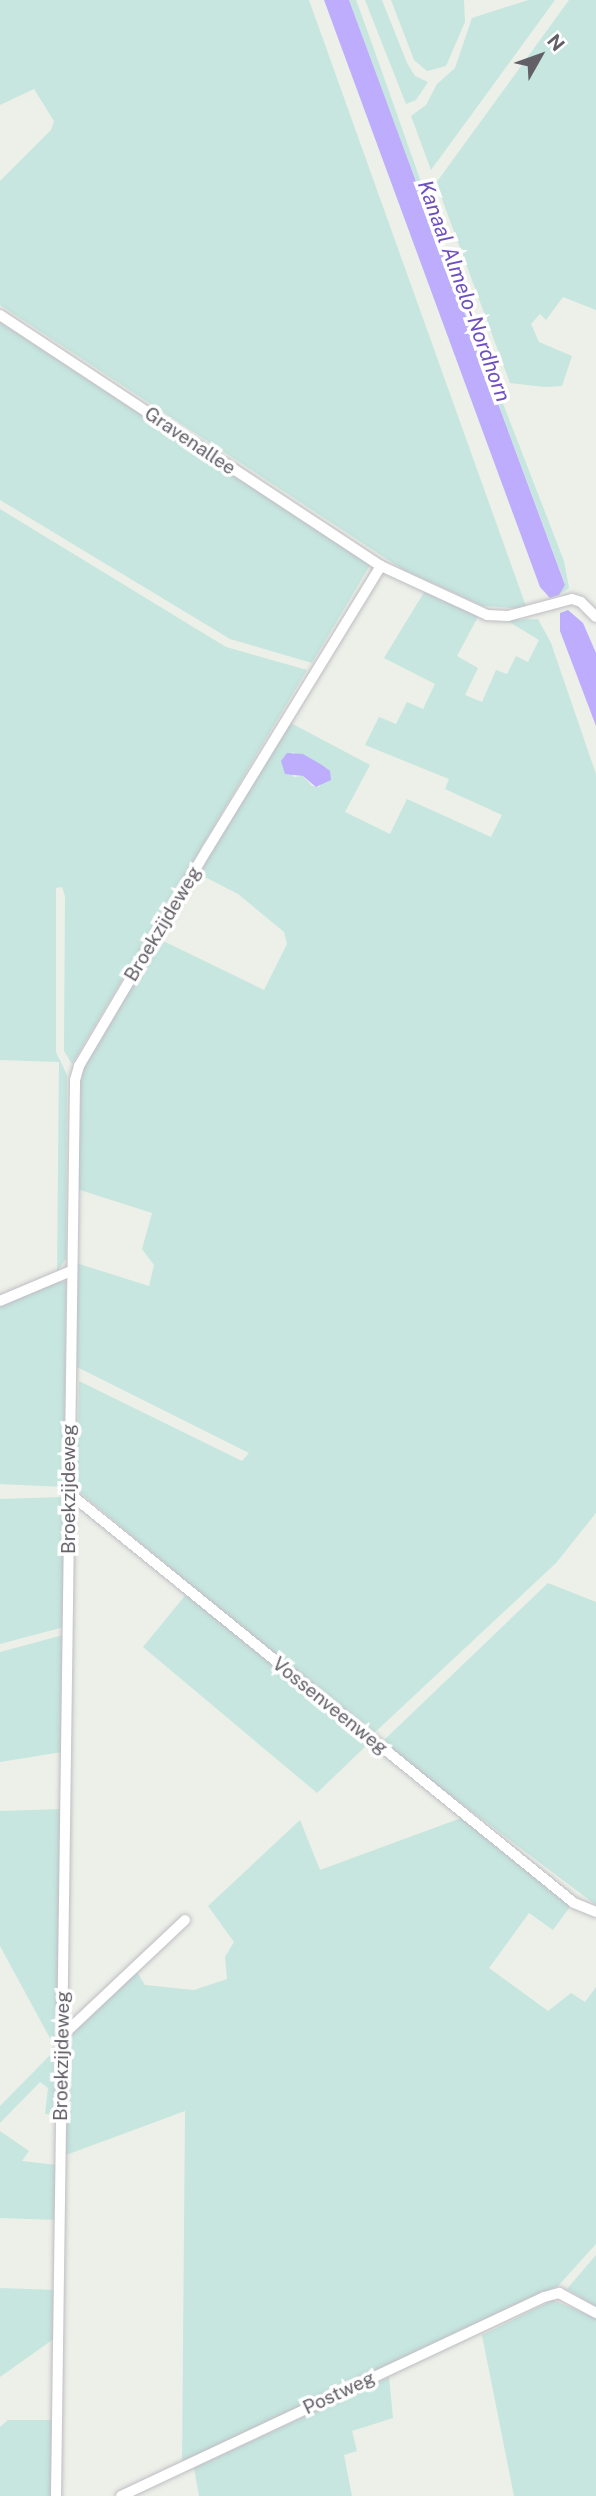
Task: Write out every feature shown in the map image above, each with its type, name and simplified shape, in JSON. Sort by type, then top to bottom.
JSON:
[{"type":"street","name":"Gravenallee","points":[[0,315],[381,566],[487,615],[508,616],[572,599],[581,602],[596,617]]},
{"type":"street","name":"Broekzijdeweg","points":[[56,2496],[71,1271],[79,1066],[381,566]]},
{"type":"street","points":[[0,1301],[71,1271]]},
{"type":"street","name":"Vossenveenweg","points":[[69,1493],[564,1895],[596,1912]]},
{"type":"street","points":[[62,2036],[185,1920]]},
{"type":"street","name":"Postweg","points":[[121,2496],[559,2294],[596,2313]]},
{"type":"shaded area","points":[[0,0],[309,0],[527,609],[483,606],[402,569],[0,305],[0,181],[51,130],[54,121],[34,89],[0,105]]},
{"type":"shaded area","points":[[324,0],[349,0],[565,585],[559,595],[550,598],[540,587]]},
{"type":"shaded area","points":[[349,0],[356,0],[461,295],[564,561],[569,588],[559,595],[565,584]]},
{"type":"shaded area","points":[[365,0],[382,0],[407,63],[415,76],[428,82],[416,100],[406,104]]},
{"type":"shaded area","points":[[391,0],[464,0],[465,22],[446,66],[427,71],[414,60]]},
{"type":"shaded area","points":[[528,0],[555,0],[431,170],[411,116],[426,105],[437,84],[455,68],[472,18]]},
{"type":"shaded area","points":[[569,0],[596,0],[596,310],[563,297],[546,320],[540,314],[531,324],[539,342],[572,356],[562,386],[545,387],[510,383],[436,183]]},
{"type":"shaded area","points":[[0,322],[370,565],[312,663],[230,639],[0,500]]},
{"type":"shaded area","points":[[0,509],[226,647],[307,670],[72,1064],[64,1051],[65,896],[62,887],[56,888],[56,1052],[67,1075],[66,1259],[57,1272],[59,1062],[0,1060]]},
{"type":"shaded area","points":[[426,589],[480,613],[457,656],[478,668],[465,695],[482,702],[496,670],[507,674],[516,656],[528,662],[539,640],[506,620],[538,619],[551,643],[596,774],[596,1513],[556,1563],[371,1736],[77,1490],[79,1381],[242,1461],[249,1453],[77,1367],[76,1263],[149,1286],[154,1265],[142,1249],[152,1213],[77,1189],[77,1087],[88,1051],[157,938],[264,990],[287,944],[284,932],[238,894],[197,873],[289,722],[370,765],[345,812],[390,834],[407,799],[491,837],[502,815],[445,789],[449,779],[365,745],[379,717],[396,724],[407,702],[423,709],[435,684],[384,658]],"holes":[[[292,752],[322,765],[320,787],[312,786],[303,776],[293,777]]]},
{"type":"shaded area","points":[[568,610],[583,623],[596,653],[596,726],[560,631],[560,613]]},
{"type":"shaded area","points":[[287,753],[303,754],[322,765],[330,771],[331,780],[316,787],[303,776],[285,774],[281,761]]},
{"type":"shaded area","points":[[56,1281],[66,1282],[64,1487],[0,1484],[0,1306]]},
{"type":"shaded area","points":[[0,1499],[67,1499],[64,1627],[0,1644]]},
{"type":"shaded area","points":[[548,1583],[596,1602],[596,1905],[381,1743]]},
{"type":"shaded area","points":[[188,1592],[371,1741],[317,1793],[143,1647]]},
{"type":"shaded area","points":[[63,1635],[62,1752],[0,1762],[0,1652]]},
{"type":"shaded area","points":[[61,1809],[59,2032],[52,2042],[0,1946],[0,1811]]},
{"type":"shaded area","points":[[464,1817],[572,1904],[553,1930],[529,1913],[489,1968],[548,2011],[571,1993],[585,2002],[596,1987],[596,2244],[558,2286],[182,2465],[185,2111],[66,2155],[67,2039],[137,1972],[145,1985],[194,1990],[227,1979],[225,1957],[234,1942],[208,1906],[300,1820],[320,1870]]},
{"type":"shaded area","points":[[58,2047],[57,2115],[45,2114],[48,2088],[40,2082],[0,2123],[0,2106]]},
{"type":"shaded area","points":[[0,2131],[29,2151],[22,2161],[57,2165],[58,2220],[0,2218]]},
{"type":"shaded area","points":[[596,2255],[596,2307],[567,2289]]},
{"type":"shaded area","points":[[0,2288],[56,2290],[55,2338],[0,2377]]},
{"type":"shaded area","points":[[553,2300],[596,2318],[596,2496],[514,2496],[482,2335]]},
{"type":"shaded area","points":[[389,2377],[393,2418],[352,2431],[357,2451],[344,2455],[352,2496],[199,2496],[194,2468]]},
{"type":"shaded area","points":[[8,2420],[53,2420],[52,2496],[0,2496],[0,2427]]},
{"type":"water label","name":"Kanaal Almelo-Nordhorn","points":[[464,291]]}]
